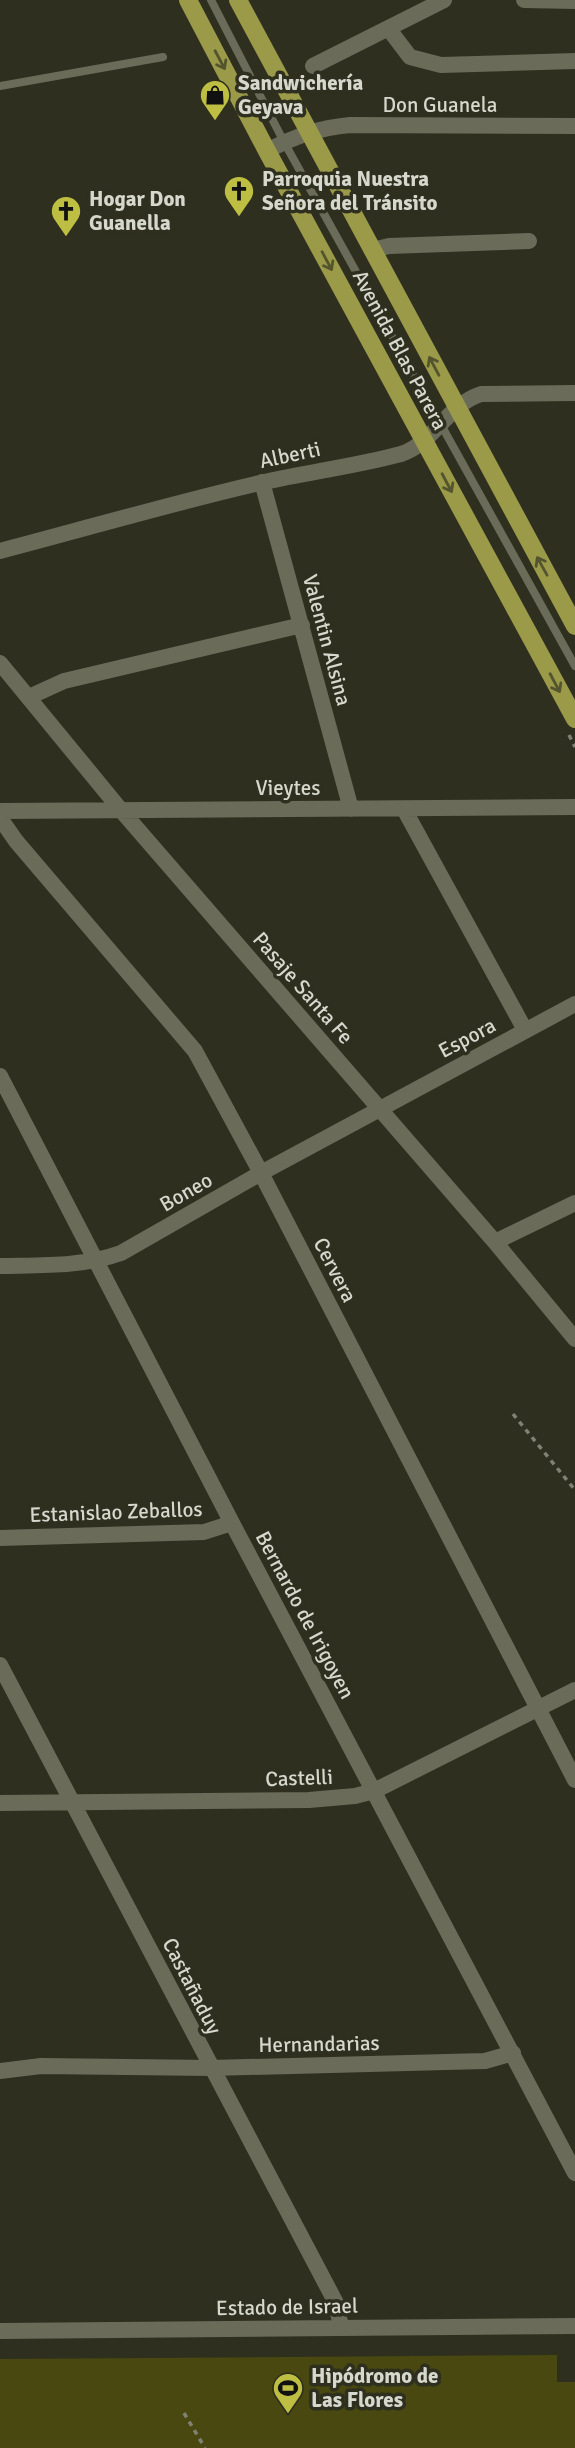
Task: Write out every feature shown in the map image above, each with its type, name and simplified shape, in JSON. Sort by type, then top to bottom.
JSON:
[{"type":"main road","name":"Avenida Blas Parera","points":[[188,0],[575,719]]},
{"type":"main road","name":"Avenida Blas Parera","points":[[238,0],[575,625]]},
{"type":"street","points":[[313,66],[444,0]]},
{"type":"street","points":[[524,0],[575,1]]},
{"type":"street","points":[[388,28],[410,57],[441,65],[575,61]]},
{"type":"street","name":"Don Guanela","points":[[267,151],[307,132],[350,125],[575,126]]},
{"type":"street","points":[[372,250],[389,246],[529,240]]},
{"type":"street","name":"Alberti","points":[[0,551],[262,482],[402,453],[424,440],[456,407],[481,394],[575,393]]},
{"type":"street","name":"Valentin Alsina","points":[[262,482],[351,809]]},
{"type":"street","points":[[29,696],[64,681],[302,625]]},
{"type":"street","name":"Pasaje Santa Fe","points":[[0,663],[120,809],[495,1242],[575,1339]]},
{"type":"street","name":"Vieytes","points":[[0,811],[575,807]]},
{"type":"street","points":[[404,809],[525,1030]]},
{"type":"street","name":"Cervera","points":[[0,818],[16,841],[186,1039],[261,1173],[575,1780]]},
{"type":"street","name":"Espora","points":[[379,1109],[575,1004]]},
{"type":"street","name":"Bernardo de Irigoyen","points":[[0,1076],[575,2173]]},
{"type":"street","name":"Boneo","points":[[0,1266],[78,1264],[121,1253],[379,1109]]},
{"type":"street","points":[[495,1242],[575,1203]]},
{"type":"street","name":"Estanislao Zeballos","points":[[0,1538],[204,1532],[232,1523]]},
{"type":"street","name":"Castañaduy","points":[[0,1665],[336,2304],[341,2327]]},
{"type":"street","name":"Castelli","points":[[0,1804],[319,1799],[355,1796],[374,1791],[575,1690]]},
{"type":"street","name":"Hernandarias","points":[[0,2071],[41,2066],[87,2065],[211,2067],[485,2061],[513,2053]]},
{"type":"street","name":"Estado de Israel","points":[[0,2331],[575,2326]]},
{"type":"lane","points":[[211,0],[285,142],[575,666]]},
{"type":"lane","points":[[0,86],[163,57]]},
{"type":"path","points":[[513,1413],[575,1490]]},
{"type":"path","points":[[184,2413],[205,2448]]},
{"type":"shaded area","name":"Hipódromo de Las Flores","points":[[557,2355],[557,2382],[575,2382],[575,2448],[0,2448],[0,2359]]},
{"type":"place","name":"Sandwichería Geyava","points":[[215,122]]},
{"type":"place","name":"Parroquia Nuestra Señora del Tránsito","points":[[239,218]]},
{"type":"place","name":"Hogar Don Guanella","points":[[66,238]]},
{"type":"place","name":"Hipódromo de Las Flores","points":[[288,2415]]}]
